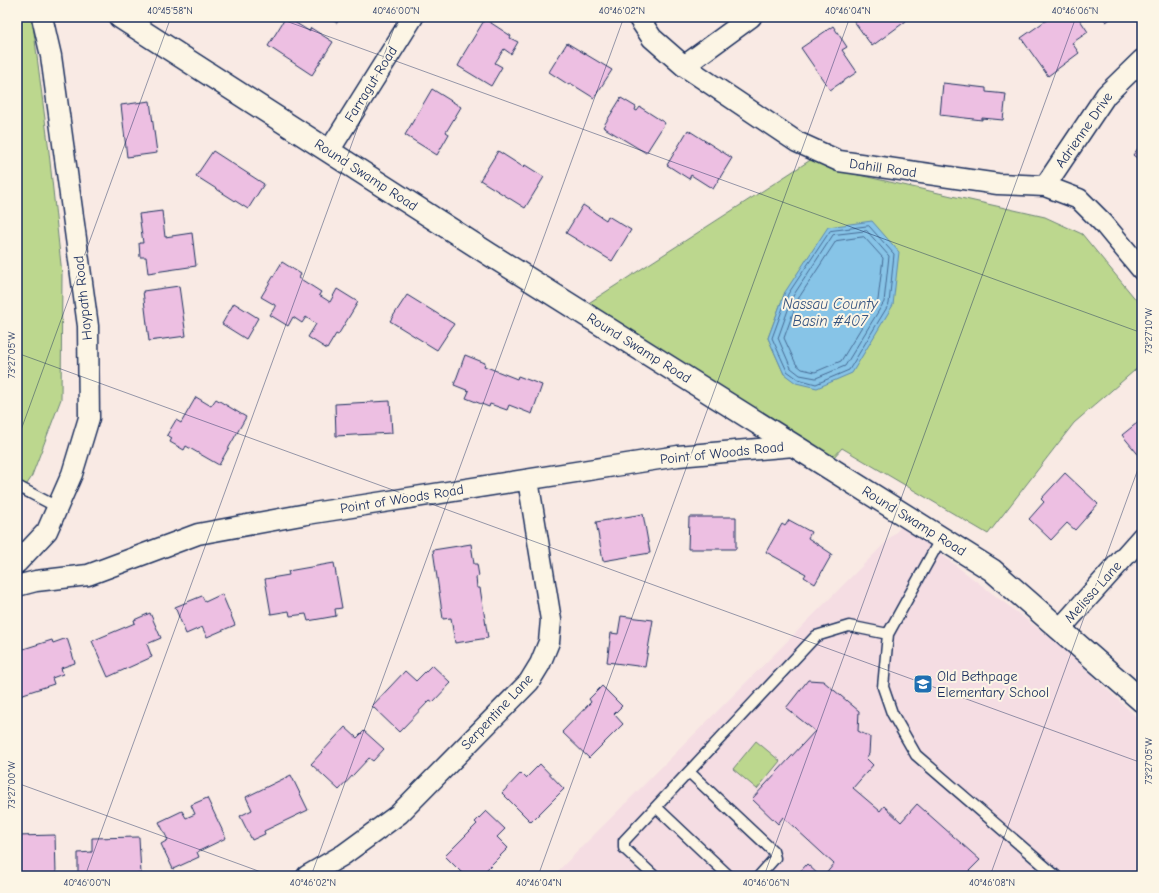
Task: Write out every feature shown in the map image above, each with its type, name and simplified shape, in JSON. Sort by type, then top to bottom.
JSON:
[{"type":"main road","name":"Round Swamp Road","points":[[120,17],[489,254],[992,570],[1142,701]]},
{"type":"street","name":"Haypath Road","points":[[17,563],[46,531],[72,474],[88,418],[88,326],[51,56],[42,17]]},
{"type":"street","name":"Farragut Road","points":[[329,151],[413,17]]},
{"type":"street","name":"Dahill Road","points":[[638,17],[652,38],[684,66],[797,142],[839,161],[998,184],[1045,186],[1079,199],[1104,224],[1142,270]]},
{"type":"street","points":[[684,66],[751,17]]},
{"type":"street","name":"Adrienne Drive","points":[[1045,186],[1106,96],[1142,60]]},
{"type":"street","name":"Point of Woods Road","points":[[17,586],[36,581],[88,575],[198,534],[307,514],[678,456],[794,446]]},
{"type":"street","name":"Serpentine Lane","points":[[307,876],[343,855],[399,814],[529,682],[540,664],[549,642],[551,620],[528,480]]},
{"type":"street","name":"Melissa Lane","points":[[1060,629],[1142,537]]},
{"type":"lane","points":[[17,486],[57,507]]},
{"type":"lane","points":[[941,538],[888,634],[883,687],[892,713],[916,754],[1056,876]]},
{"type":"lane","points":[[654,876],[624,848],[624,841],[816,636],[849,626],[888,634]]},
{"type":"lane","points":[[689,772],[773,850],[775,858],[759,876]]},
{"type":"lane","points":[[656,807],[729,876]]},
{"type":"shaded area","name":"Old Bethpage Elementary School","points":[[903,525],[1061,646],[1142,722],[1142,876],[553,876]]},
{"type":"green space","points":[[17,17],[32,17],[48,143],[62,274],[61,399],[31,478],[17,499]]},
{"type":"green space","points":[[812,159],[841,171],[1045,217],[1082,234],[1142,307],[1142,364],[1074,423],[988,534],[842,448],[833,458],[587,304]],"holes":[[[785,292],[784,374],[768,338]]]},
{"type":"green space","points":[[756,741],[780,761],[757,789],[733,769]]},
{"type":"water","name":"Nassau County Basin #407","points":[[872,221],[899,252],[893,305],[852,373],[817,388],[796,383],[784,374],[768,338],[785,292],[828,227]]},
{"type":"building","points":[[286,17],[309,31],[311,28],[333,42],[312,75],[268,46]]},
{"type":"building","points":[[327,17],[340,17],[337,23]]},
{"type":"building","points":[[851,17],[903,17],[906,21],[872,46]]},
{"type":"building","points":[[1051,17],[1055,20],[1059,17],[1078,17],[1088,32],[1072,43],[1079,53],[1048,76],[1021,38]]},
{"type":"building","points":[[1103,17],[1113,17],[1106,22]]},
{"type":"building","points":[[485,19],[511,36],[510,38],[518,42],[511,54],[504,49],[495,63],[502,67],[491,86],[458,66]]},
{"type":"building","points":[[833,26],[847,47],[842,50],[857,72],[830,90],[801,48]]},
{"type":"building","points":[[567,43],[612,70],[594,98],[570,83],[569,85],[549,72]]},
{"type":"building","points":[[943,83],[986,88],[986,92],[1006,94],[1003,120],[982,118],[982,120],[940,115]]},
{"type":"building","points":[[432,89],[461,107],[446,132],[449,134],[437,155],[405,135]]},
{"type":"building","points":[[621,98],[636,107],[635,110],[637,111],[640,107],[665,123],[646,153],[603,127]]},
{"type":"building","points":[[150,101],[157,153],[127,157],[121,105]]},
{"type":"building","points":[[688,130],[732,158],[713,189],[691,175],[689,179],[667,165]]},
{"type":"building","points":[[1142,143],[1142,162],[1133,155]]},
{"type":"building","points":[[213,151],[264,184],[248,209],[196,176]]},
{"type":"building","points":[[498,151],[523,167],[525,165],[544,177],[525,208],[480,180]]},
{"type":"building","points":[[583,205],[606,220],[608,216],[631,230],[612,261],[566,233]]},
{"type":"building","points":[[162,211],[165,237],[192,233],[196,266],[148,273],[146,257],[140,257],[139,243],[143,243],[139,214]]},
{"type":"building","points":[[282,262],[301,274],[299,278],[321,292],[319,295],[330,302],[337,289],[358,302],[338,335],[336,334],[327,349],[308,337],[316,324],[306,317],[302,323],[293,317],[288,326],[270,315],[275,305],[261,297]]},
{"type":"building","points":[[179,286],[186,336],[149,341],[143,291]]},
{"type":"building","points":[[407,295],[454,324],[437,350],[390,321]]},
{"type":"building","points":[[234,303],[258,318],[246,339],[222,324]]},
{"type":"building","points":[[465,355],[485,363],[484,366],[517,379],[518,376],[542,385],[532,414],[509,405],[507,410],[490,404],[489,407],[466,398],[469,391],[454,385]]},
{"type":"building","points":[[196,397],[211,406],[216,399],[246,417],[219,465],[186,446],[184,450],[170,442],[172,438],[167,435],[176,420],[181,423]]},
{"type":"building","points":[[390,401],[392,433],[336,436],[335,404]]},
{"type":"building","points":[[1142,419],[1142,459],[1122,435]]},
{"type":"building","points":[[1065,473],[1098,504],[1075,530],[1067,523],[1051,540],[1029,519],[1044,502],[1041,499]]},
{"type":"building","points":[[643,514],[650,553],[603,561],[596,522]]},
{"type":"building","points":[[689,517],[736,517],[736,549],[688,549]]},
{"type":"building","points":[[789,520],[811,532],[808,538],[832,554],[815,584],[804,577],[806,574],[766,552],[782,524],[785,526]]},
{"type":"building","points":[[471,544],[474,564],[477,564],[479,576],[476,577],[477,588],[480,588],[488,638],[455,643],[451,618],[443,619],[433,550]]},
{"type":"building","points":[[334,563],[342,608],[335,609],[336,616],[308,621],[306,614],[290,616],[289,611],[271,614],[265,579],[289,575],[288,571]]},
{"type":"building","points":[[222,594],[235,625],[207,637],[202,627],[186,634],[175,607],[202,596],[205,602]]},
{"type":"building","points":[[150,613],[161,638],[147,644],[152,657],[108,677],[92,641],[135,623],[134,620]]},
{"type":"building","points":[[621,616],[653,620],[645,667],[607,662],[611,633],[618,634]]},
{"type":"building","points":[[67,638],[75,663],[61,668],[63,674],[52,678],[54,684],[17,696],[17,651],[52,640],[53,643]]},
{"type":"building","points":[[432,665],[451,683],[433,702],[430,700],[399,732],[372,706],[405,671],[416,681]]},
{"type":"building","points":[[808,680],[823,681],[859,711],[858,731],[870,737],[869,754],[866,758],[873,765],[853,788],[880,811],[884,806],[901,822],[917,804],[980,860],[964,876],[824,876],[834,864],[783,817],[778,824],[752,799],[815,731],[786,708]]},
{"type":"building","points":[[602,686],[622,706],[614,714],[623,724],[589,758],[562,732],[591,702],[589,699]]},
{"type":"building","points":[[345,727],[357,738],[364,731],[384,749],[373,761],[369,758],[339,790],[311,764]]},
{"type":"building","points":[[540,764],[564,789],[531,822],[502,793],[521,773],[526,778]]},
{"type":"building","points":[[291,775],[308,810],[264,831],[265,834],[252,840],[240,816],[252,810],[246,797]]},
{"type":"building","points":[[207,798],[226,838],[197,852],[199,857],[173,869],[161,844],[168,840],[159,822],[182,811],[186,818],[195,814],[191,805]]},
{"type":"building","points":[[486,811],[505,829],[497,837],[508,848],[480,876],[465,876],[445,856],[477,824],[475,822]]},
{"type":"building","points":[[55,835],[56,874],[17,876],[17,836]]},
{"type":"building","points":[[139,837],[141,874],[78,876],[78,853],[92,852],[92,838]]},
{"type":"building","points":[[807,864],[820,876],[796,876]]},
{"type":"building","points":[[419,872],[423,876],[414,876]]},
{"type":"place","name":"Old Bethpage Elementary School","points":[[923,684]]}]
